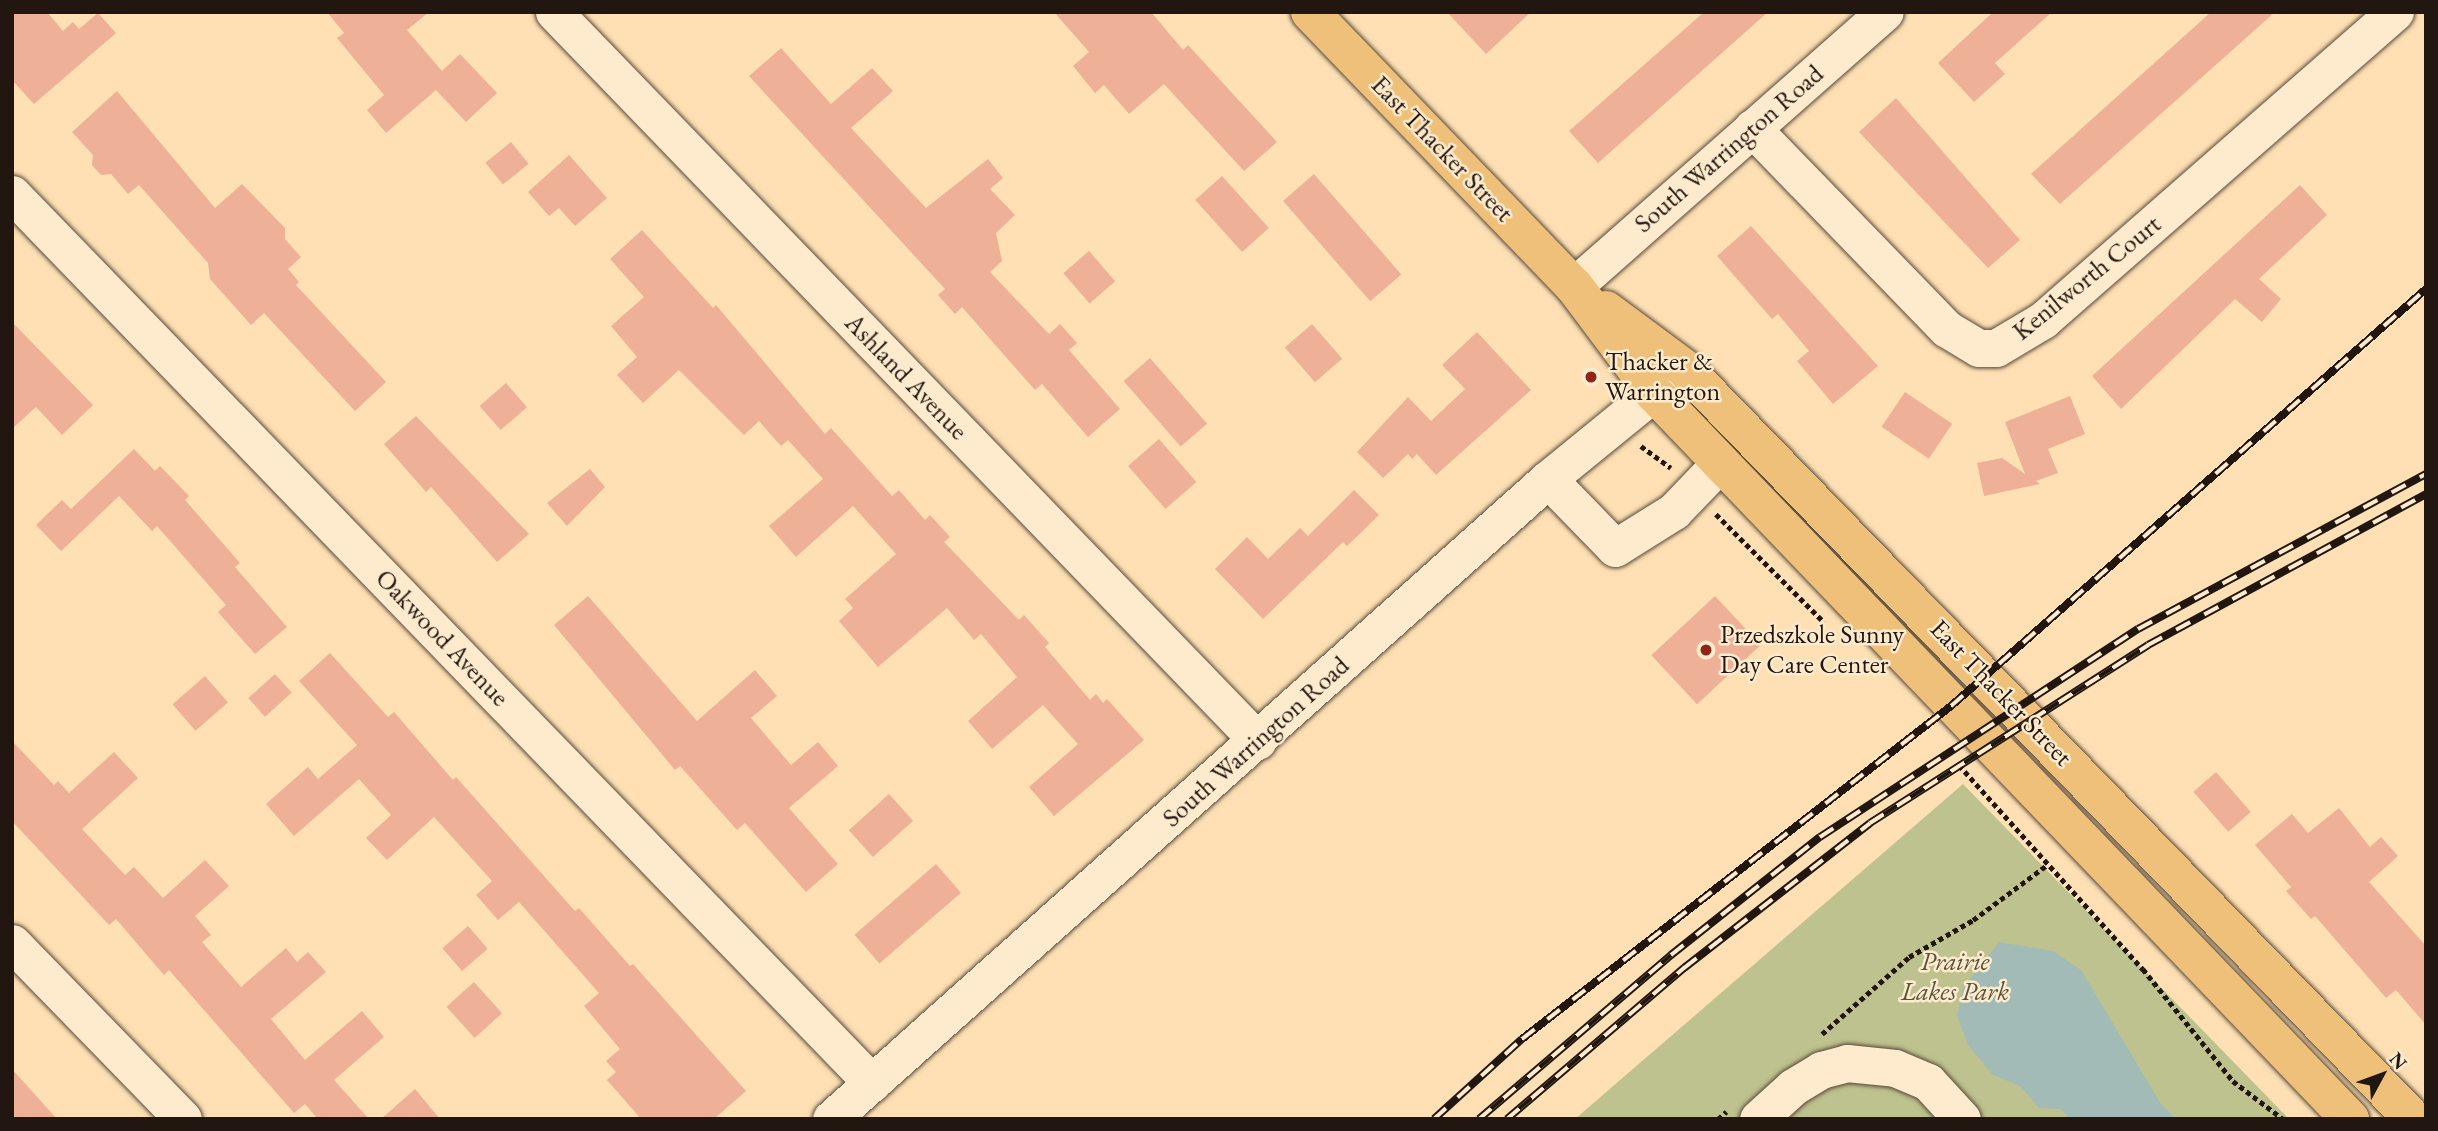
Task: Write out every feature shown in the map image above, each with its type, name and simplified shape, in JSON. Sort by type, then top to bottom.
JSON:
[{"type":"main road","name":"East Thacker Street","points":[[1310,12],[1574,286],[1654,393],[2350,1119]]},
{"type":"main road","name":"East Thacker Street","points":[[1574,286],[1684,368],[2413,1119]]},
{"type":"street","name":"Ashland Avenue","points":[[554,12],[1258,741]]},
{"type":"street","name":"South Warrington Road","points":[[1574,286],[1885,12]]},
{"type":"street","name":"Kenilworth Court","points":[[1752,128],[1947,329],[1979,348],[1996,348],[2043,320],[2395,12]]},
{"type":"street","name":"Oakwood Avenue","points":[[12,194],[872,1083]]},
{"type":"street","name":"South Warrington Road","points":[[831,1119],[1258,741],[1548,479],[1684,368]]},
{"type":"street","points":[[1548,479],[1615,548],[1646,532],[1720,463]]},
{"type":"street","points":[[12,943],[183,1119]]},
{"type":"street","points":[[1758,1119],[1793,1087],[1821,1070],[1847,1063],[1895,1068],[1928,1082],[1962,1119]]},
{"type":"path","points":[[1641,446],[1693,490],[1816,617],[1836,629]]},
{"type":"path","points":[[1953,758],[2143,969],[2233,1081],[2283,1119]]},
{"type":"path","points":[[1820,1035],[1909,957],[1973,920],[2047,865]]},
{"type":"green space","name":"Prairie Lakes Park","points":[[1963,784],[2289,1119],[1575,1119]]},
{"type":"water","points":[[1999,942],[2053,951],[2081,970],[2161,1104],[2176,1119],[2070,1119],[2061,1109],[2039,1108],[2020,1086],[1993,1075],[1968,1045],[1957,1016],[1963,988]]},
{"type":"building","points":[[12,12],[47,12],[63,31],[73,22],[79,29],[98,13],[116,33],[34,104],[12,80]]},
{"type":"building","points":[[327,12],[429,12],[407,30],[442,71],[460,54],[497,93],[466,122],[436,90],[386,133],[367,110],[384,95],[337,38],[344,33]]},
{"type":"building","points":[[1054,12],[1151,12],[1183,50],[1188,45],[1277,142],[1244,171],[1164,84],[1129,114],[1104,85],[1095,93],[1073,66],[1089,52]]},
{"type":"building","points":[[1447,12],[1531,12],[1486,54]]},
{"type":"building","points":[[1704,12],[1768,12],[1598,163],[1569,131]]},
{"type":"building","points":[[1993,12],[2052,12],[1995,63],[2005,74],[1974,102],[1938,63]]},
{"type":"building","points":[[2211,12],[2275,12],[2060,204],[2031,174]]},
{"type":"building","points":[[781,48],[831,104],[872,68],[893,91],[851,128],[926,208],[988,159],[1003,178],[990,189],[1015,215],[996,233],[1002,261],[990,272],[1049,334],[1060,324],[1077,343],[1069,350],[1120,409],[1088,437],[1042,384],[1035,390],[962,307],[955,314],[938,295],[945,289],[749,76]]},
{"type":"building","points":[[117,91],[215,208],[242,184],[285,228],[285,239],[301,257],[288,269],[299,282],[296,285],[386,382],[355,411],[264,313],[251,325],[210,279],[208,263],[139,185],[128,194],[111,174],[101,175],[92,165],[93,155],[72,132]]},
{"type":"building","points":[[1896,98],[2020,240],[1988,268],[1859,132]]},
{"type":"building","points":[[511,142],[529,164],[503,185],[485,163]]},
{"type":"building","points":[[569,155],[607,198],[575,226],[559,208],[549,216],[528,192]]},
{"type":"building","points":[[1314,174],[1401,274],[1370,301],[1283,201]]},
{"type":"building","points":[[1222,176],[1269,228],[1242,252],[1195,200]]},
{"type":"building","points":[[2300,185],[2327,215],[2259,279],[2281,299],[2262,322],[2235,299],[2121,409],[2092,376]]},
{"type":"building","points":[[1751,226],[1878,366],[1833,404],[1797,361],[1809,351],[1778,314],[1772,319],[1717,256]]},
{"type":"building","points":[[642,230],[713,308],[716,305],[825,434],[831,428],[892,496],[899,490],[925,520],[930,515],[950,537],[944,542],[1019,620],[1024,615],[1049,643],[1045,647],[1090,700],[1096,694],[1103,703],[1107,699],[1144,740],[1054,816],[1029,787],[1078,744],[1043,705],[992,749],[968,721],[1017,677],[981,634],[974,640],[947,608],[878,667],[839,621],[853,608],[845,599],[896,554],[853,506],[796,557],[769,526],[823,479],[788,440],[781,446],[759,421],[744,435],[679,370],[643,403],[617,375],[637,357],[611,326],[644,297],[610,259]]},
{"type":"building","points":[[1089,251],[1115,281],[1090,303],[1063,273]]},
{"type":"building","points":[[12,322],[93,405],[62,435],[36,407],[12,429]]},
{"type":"building","points":[[1312,324],[1342,359],[1315,382],[1285,348]]},
{"type":"building","points":[[1477,332],[1531,390],[1436,475],[1417,454],[1412,459],[1408,454],[1383,478],[1357,452],[1408,397],[1431,421],[1465,389],[1442,365]]},
{"type":"building","points":[[1150,358],[1207,424],[1181,447],[1124,381]]},
{"type":"building","points":[[506,383],[527,407],[501,430],[480,406]]},
{"type":"building","points":[[1905,392],[1952,424],[1929,459],[1882,427]]},
{"type":"building","points":[[2070,396],[2085,434],[2048,449],[2058,473],[2036,481],[2040,484],[1984,496],[1977,463],[2002,458],[2025,474],[2005,422]]},
{"type":"building","points":[[416,416],[529,534],[497,562],[431,487],[426,492],[384,444]]},
{"type":"building","points":[[1159,439],[1196,482],[1165,509],[1128,466]]},
{"type":"building","points":[[134,449],[155,471],[160,466],[189,496],[185,500],[240,563],[235,567],[287,627],[255,654],[218,612],[226,605],[157,526],[152,531],[119,496],[61,551],[36,525],[62,500],[71,509]]},
{"type":"building","points":[[590,469],[605,487],[567,526],[547,503]]},
{"type":"building","points":[[1354,490],[1379,515],[1347,546],[1343,542],[1263,619],[1215,569],[1247,537],[1268,559],[1300,528],[1308,536]]},
{"type":"building","points":[[588,596],[697,721],[755,670],[777,696],[751,718],[791,765],[818,742],[838,766],[789,808],[838,864],[806,892],[745,823],[737,830],[680,766],[675,770],[554,625]]},
{"type":"building","name":"Przedszkole Sunny Day Care Center","points":[[1715,596],[1761,645],[1697,704],[1651,655]]},
{"type":"building","points":[[330,653],[388,717],[394,712],[453,780],[456,777],[575,911],[579,908],[630,966],[633,964],[746,1091],[714,1119],[641,1119],[607,1080],[616,1072],[606,1061],[620,1049],[584,1006],[599,993],[519,902],[498,920],[476,895],[492,881],[434,817],[387,860],[366,838],[391,815],[359,779],[294,836],[266,804],[308,767],[318,779],[357,745],[299,681]]},
{"type":"building","points":[[275,674],[292,693],[265,717],[248,698]]},
{"type":"building","points":[[205,676],[228,702],[196,731],[173,704]]},
{"type":"building","points":[[12,741],[54,785],[58,781],[69,793],[114,752],[138,778],[82,829],[125,875],[134,867],[163,898],[205,860],[229,886],[195,916],[211,935],[202,942],[241,987],[286,948],[297,962],[308,952],[326,972],[271,1019],[305,1060],[362,1011],[384,1037],[334,1080],[369,1119],[318,1119],[305,1104],[294,1113],[169,970],[164,975],[116,919],[109,925],[12,821]]},
{"type":"building","points":[[2216,772],[2251,812],[2228,832],[2193,792]]},
{"type":"building","points":[[889,794],[913,821],[873,857],[849,830]]},
{"type":"building","points":[[2339,808],[2370,847],[2381,837],[2398,856],[2369,882],[2426,946],[2426,1025],[2396,990],[2386,998],[2315,916],[2311,919],[2286,891],[2291,887],[2255,845],[2292,814],[2308,833]]},
{"type":"building","points":[[936,864],[961,893],[879,964],[854,935]]},
{"type":"building","points":[[468,926],[488,949],[462,971],[442,948]]},
{"type":"building","points":[[474,982],[502,1013],[475,1038],[447,1007]]},
{"type":"building","points":[[12,1069],[57,1119],[12,1119]]},
{"type":"building","points":[[415,1089],[440,1119],[381,1119]]},
{"type":"railway","points":[[1434,1119],[1522,1039],[1951,706],[2426,289]]},
{"type":"railway","points":[[1479,1119],[1671,955],[1820,837],[2138,629],[2426,474]]},
{"type":"railway","points":[[1507,1119],[1684,968],[1870,823],[2148,645],[2426,494]]},
{"type":"place","name":"Thacker & Warrington","points":[[1591,377]]},
{"type":"place","name":"Przedszkole Sunny Day Care Center","points":[[1706,650]]}]
